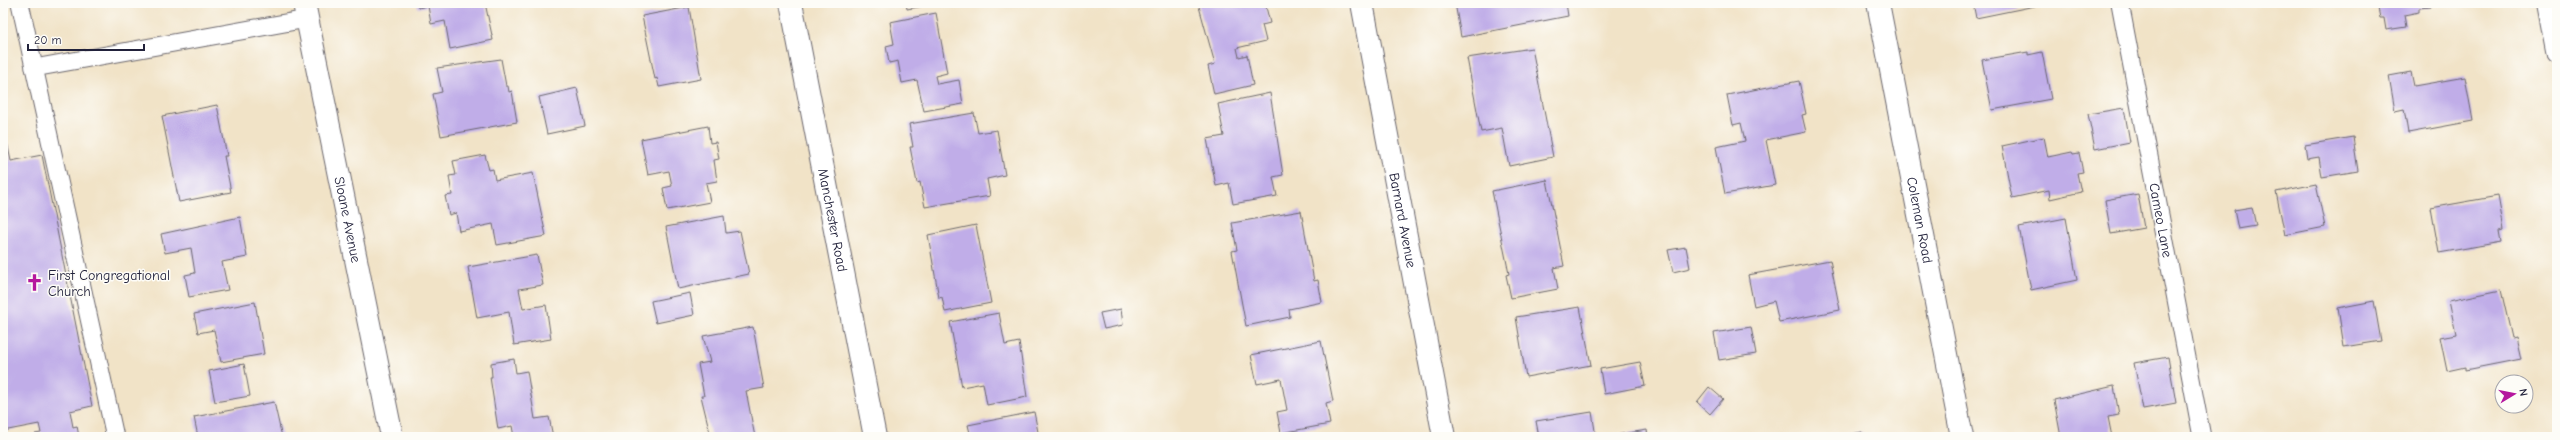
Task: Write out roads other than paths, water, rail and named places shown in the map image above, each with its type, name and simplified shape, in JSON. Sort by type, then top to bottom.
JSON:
[{"type":"street","name":"Manchester Road","points":[[791,3],[875,437]]},
{"type":"street","name":"Barnard Avenue","points":[[1362,3],[1444,437]]},
{"type":"street","name":"Coleman Road","points":[[1878,3],[1962,437]]},
{"type":"street","points":[[2548,3],[2557,51]]},
{"type":"street","name":"Sloane Avenue","points":[[306,11],[392,437]]},
{"type":"lane","points":[[20,3],[115,437]]},
{"type":"lane","name":"Cameo Lane","points":[[2120,3],[2202,437]]},
{"type":"lane","points":[[34,68],[306,11]]},
{"type":"place","name":"First Congregational Church","points":[[35,283]]}]
